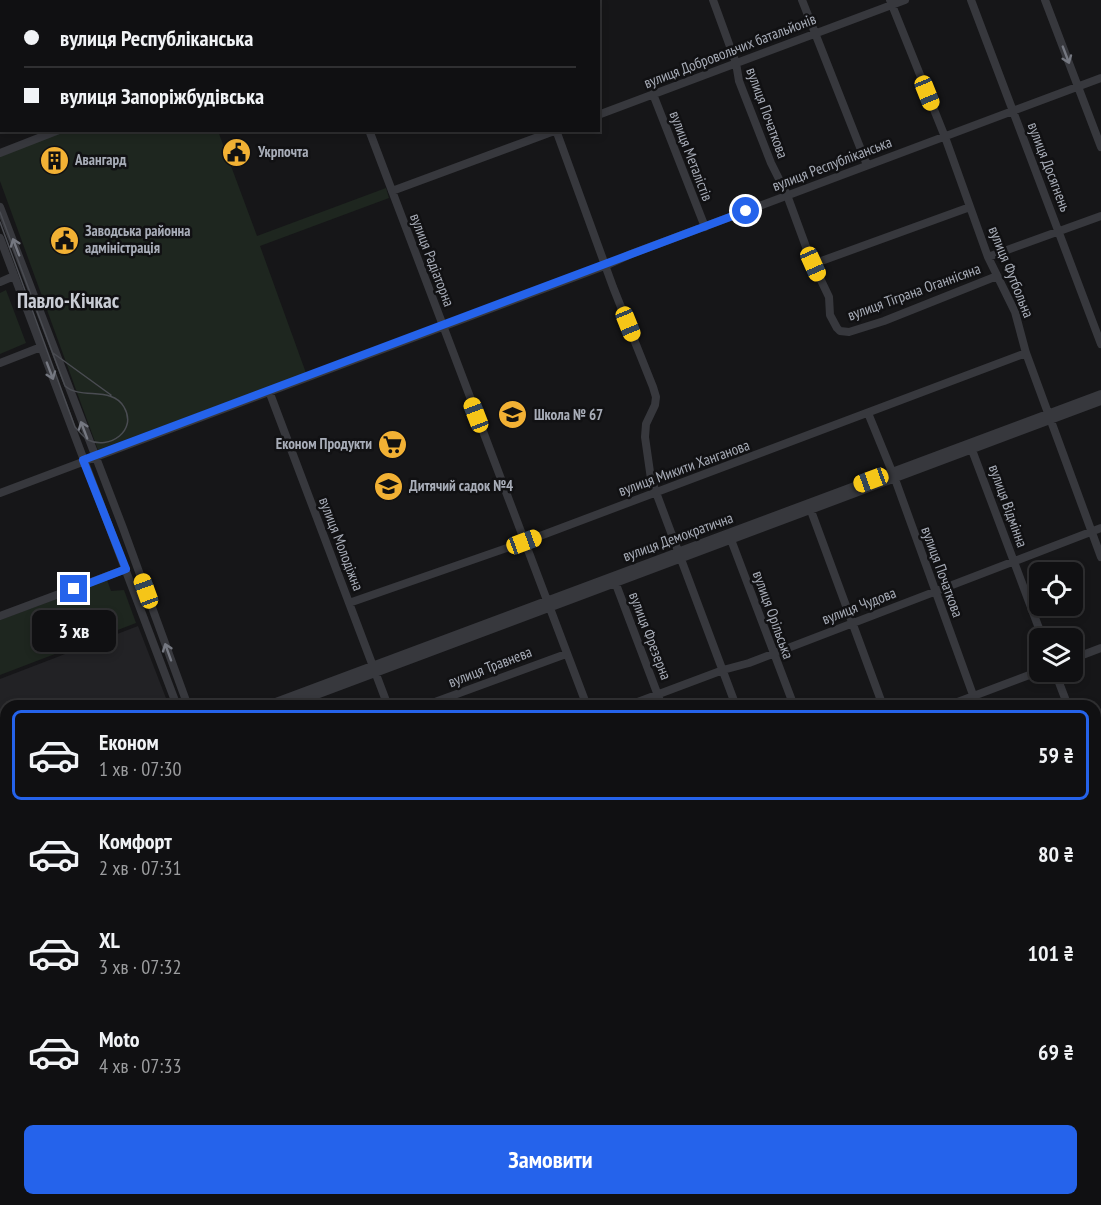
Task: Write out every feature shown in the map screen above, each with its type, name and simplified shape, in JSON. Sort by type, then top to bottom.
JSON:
[{"type":"street","name":"вулиця Початкова","points":[[713,0],[736,63],[739,81],[813,264],[829,297],[830,315],[840,331]]},
{"type":"street","points":[[802,0],[867,165]]},
{"type":"street","name":"вулиця Добровольчих батальйонів","points":[[600,114],[891,2],[905,0]]},
{"type":"street","name":"вулиця Досягнень","points":[[971,0],[1101,344]]},
{"type":"street","points":[[1045,0],[1101,147]]},
{"type":"street","name":"вулиця Футбольна","points":[[891,2],[945,137],[988,257],[1015,312],[1026,353],[1101,557]]},
{"type":"street","name":"вулиця Республіканська","points":[[0,493],[1101,78]]},
{"type":"street","name":"вулиця Металістів","points":[[653,94],[705,227]]},
{"type":"street","points":[[0,153],[54,132]]},
{"type":"street","name":"вулиця Радіаторна","points":[[370,132],[585,700]]},
{"type":"street","points":[[392,191],[552,132]]},
{"type":"street","points":[[558,132],[656,397],[655,405],[646,424],[645,437],[651,479],[734,700]]},
{"type":"street","points":[[0,207],[123,528],[186,700]]},
{"type":"street","points":[[813,264],[970,207]]},
{"type":"street","name":"вулиця Тіграна Оганнісяна","points":[[988,257],[1101,216]]},
{"type":"street","points":[[0,238],[175,700]]},
{"type":"street","points":[[0,282],[14,276]]},
{"type":"street","name":"вулиця Тіграна Оганнісяна","points":[[840,331],[849,332],[884,321],[998,276]]},
{"type":"street","points":[[0,363],[41,347]]},
{"type":"street","name":"вулиця Микити Ханганова","points":[[349,603],[657,493],[1026,353]]},
{"type":"street","name":"вулиця Молодіжна","points":[[269,391],[386,700]]},
{"type":"street","name":"вулиця Демократична","points":[[893,476],[972,450],[1101,394]]},
{"type":"street","name":"вулиця Демократична","points":[[284,700],[374,669],[1051,417],[1101,401]]},
{"type":"street","name":"вулиця Початкова","points":[[868,413],[975,700]]},
{"type":"street","name":"вулиця Відмінна","points":[[972,450],[1039,628]]},
{"type":"street","points":[[809,507],[881,700]]},
{"type":"street","name":"вулиця Чудова","points":[[644,700],[723,670],[737,667],[1101,528]]},
{"type":"street","name":"вулиця Орільська","points":[[730,536],[792,700]]},
{"type":"street","points":[[0,616],[126,569]]},
{"type":"street","name":"вулиця Фрезерна","points":[[614,579],[660,700]]},
{"type":"street","points":[[1083,655],[1101,648]]},
{"type":"street","name":"вулиця Травнева","points":[[440,700],[566,654]]},
{"type":"street","name":"вулиця Демократична","points":[[301,700],[374,669]]},
{"type":"street","points":[[963,700],[1029,675]]},
{"type":"street","points":[[1059,682],[1066,700]]},
{"type":"shaded area","points":[[58,132],[218,132],[257,236],[386,188],[389,198],[260,246],[306,373],[98,450],[0,181],[0,155]]},
{"type":"shaded area","points":[[6,290],[26,343],[0,354],[0,293]]},
{"type":"shaded area","points":[[107,580],[111,591],[124,590],[136,623],[0,675],[0,620]]},
{"type":"shaded area","points":[[138,626],[167,700],[0,700],[0,679]]},
{"type":"tram line","points":[[0,212],[65,386],[79,392],[112,397],[124,407],[127,424],[124,431],[112,440],[104,442],[88,440],[75,427],[0,222]]},
{"type":"tram line","points":[[53,353],[111,395]]},
{"type":"place","name":"Укрпочта","points":[[237,152]]},
{"type":"place","name":"Авангард","points":[[54,160]]},
{"type":"place","name":"Заводська районна адміністрація","points":[[64,240]]},
{"type":"place","name":"Школа № 67","points":[[513,415]]},
{"type":"place","name":"Економ Продукти","points":[[393,444]]},
{"type":"place","name":"Дитячий садок №4","points":[[388,486]]},
{"type":"district","name":"Павло-Кічкас","points":[[68,301]]},
{"type":"route","points":[[74,589],[126,569],[83,460],[331,369],[746,211]]}]
